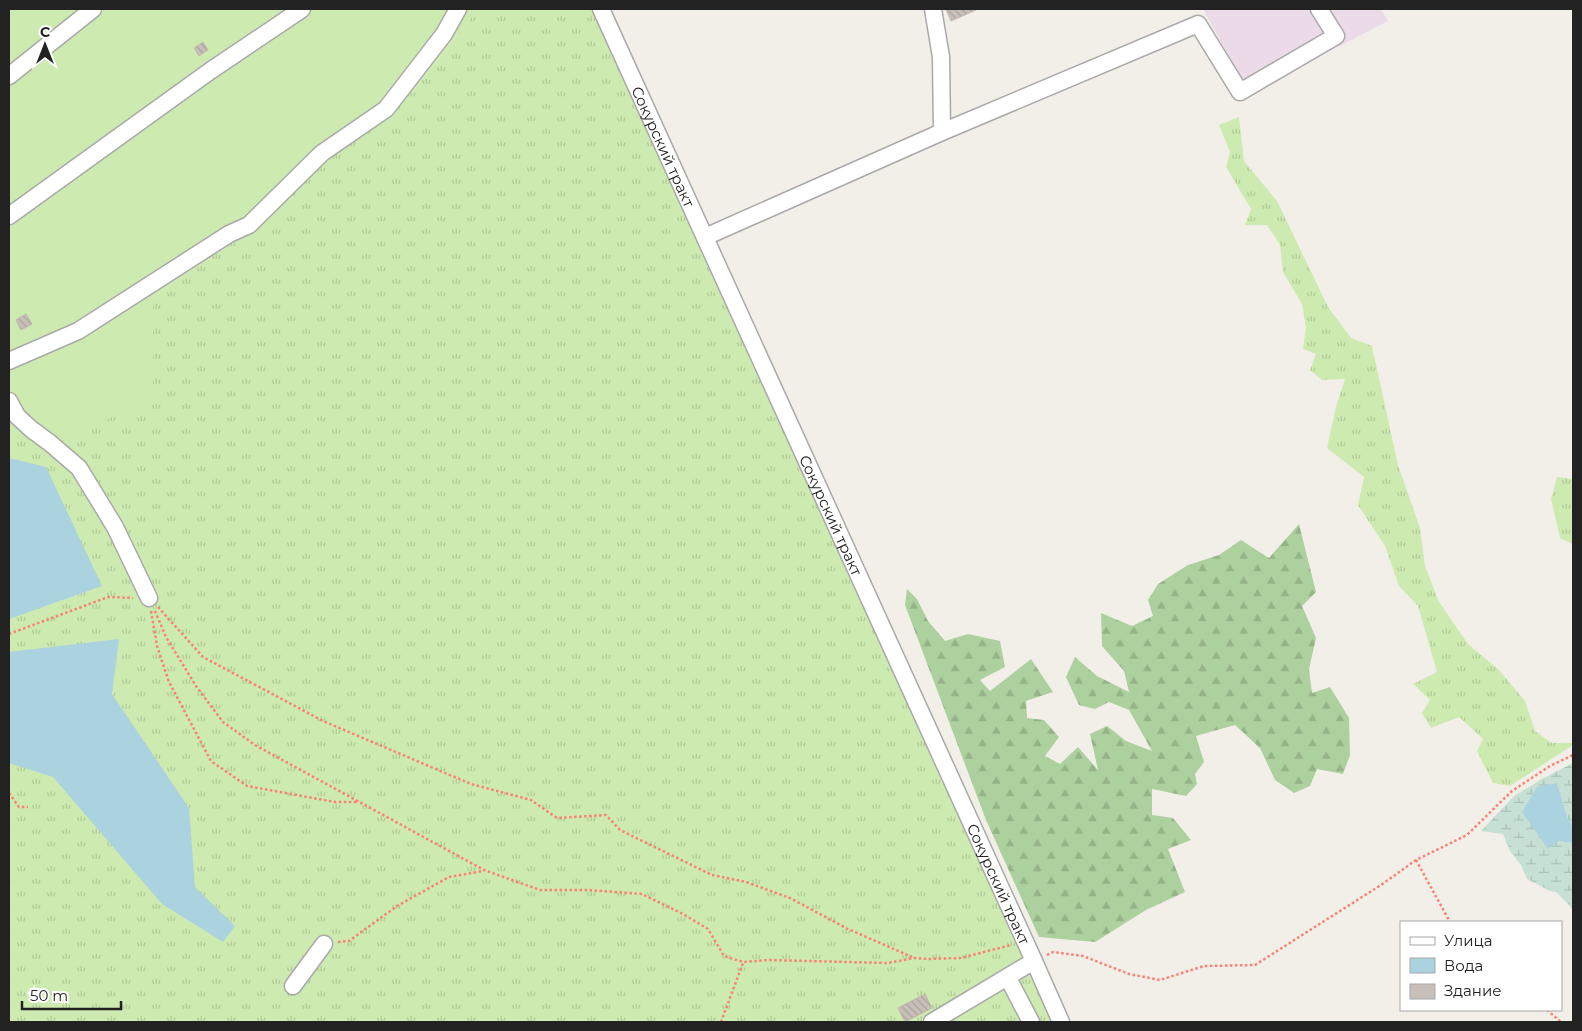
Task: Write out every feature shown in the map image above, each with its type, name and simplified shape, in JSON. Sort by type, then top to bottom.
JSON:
[{"type":"street","points":[[9,76],[93,9]]},
{"type":"street","points":[[9,216],[210,72],[302,9]]},
{"type":"street","points":[[9,361],[78,332],[229,234],[249,226],[322,153],[386,109],[444,34],[458,9]]},
{"type":"street","name":"Сокурский тракт","points":[[601,9],[1061,1022]]},
{"type":"street","points":[[933,9],[940,57],[942,132]]},
{"type":"street","points":[[705,237],[942,132],[1198,24],[1240,92],[1336,36],[1319,9]]},
{"type":"street","points":[[9,401],[18,416],[31,429],[80,468],[115,527],[149,598]]},
{"type":"street","points":[[293,986],[324,944]]},
{"type":"street","points":[[932,1022],[1034,961]]},
{"type":"street","points":[[1008,978],[1031,1022]]},
{"type":"path","points":[[9,634],[108,597],[149,598],[203,657],[323,721],[470,784],[531,800],[557,818],[606,815],[620,830],[712,875],[746,882],[790,898],[848,929],[914,958]]},
{"type":"path","points":[[149,598],[166,638],[196,686],[223,722],[255,745],[484,870],[540,890],[588,890],[642,894],[683,914],[708,929],[724,956],[743,962],[769,960],[888,963],[914,958],[961,958],[1026,942]]},
{"type":"path","points":[[149,598],[158,646],[169,682],[211,761],[247,786],[335,802],[360,802]]},
{"type":"path","points":[[1034,961],[1053,952],[1083,956],[1129,974],[1160,980],[1204,966],[1255,965],[1381,885],[1416,860],[1467,835],[1512,791],[1550,766],[1573,755]]},
{"type":"path","points":[[9,793],[19,807],[28,807]]},
{"type":"path","points":[[1416,860],[1449,921]]},
{"type":"path","points":[[324,944],[349,941],[397,906],[449,877],[484,870]]},
{"type":"path","points":[[721,1022],[743,962]]},
{"type":"path","points":[[1548,1011],[1561,1022]]},
{"type":"shaded area","points":[[1203,9],[1381,9],[1388,21],[1249,93]]},
{"type":"green space","points":[[9,9],[478,9],[413,91],[153,298],[153,402],[36,446],[9,401]]},
{"type":"green space","points":[[478,9],[601,9],[1061,1022],[9,1022],[9,401],[153,402],[153,298],[413,91]]},
{"type":"green space","points":[[1239,117],[1244,161],[1277,201],[1328,307],[1351,338],[1372,346],[1398,465],[1420,528],[1425,566],[1439,602],[1468,644],[1499,670],[1525,701],[1535,731],[1552,743],[1573,743],[1573,745],[1510,786],[1493,783],[1477,751],[1483,739],[1459,717],[1431,728],[1422,713],[1430,700],[1413,684],[1437,672],[1418,606],[1399,586],[1385,546],[1358,505],[1364,477],[1327,448],[1336,407],[1345,379],[1322,380],[1310,370],[1316,354],[1303,349],[1306,328],[1302,304],[1283,272],[1280,245],[1267,225],[1245,225],[1251,209],[1226,167],[1230,152],[1219,125]]},
{"type":"green space","points":[[1557,477],[1573,479],[1573,544],[1560,538],[1551,499]]},
{"type":"green space","points":[[1299,524],[1316,592],[1302,606],[1316,638],[1309,669],[1312,693],[1330,687],[1349,718],[1350,755],[1343,774],[1317,769],[1310,786],[1294,793],[1275,780],[1260,748],[1235,725],[1196,736],[1204,762],[1195,774],[1197,784],[1186,796],[1152,789],[1152,815],[1173,818],[1191,840],[1168,849],[1185,892],[1146,910],[1095,942],[1039,937],[986,820],[905,605],[907,589],[917,599],[928,621],[945,641],[968,634],[1000,641],[1005,667],[980,680],[990,691],[1031,659],[1053,692],[1026,701],[1027,718],[1044,720],[1059,737],[1045,756],[1060,764],[1078,747],[1098,770],[1090,734],[1107,726],[1126,741],[1152,751],[1129,710],[1109,702],[1095,709],[1079,705],[1066,677],[1075,657],[1097,676],[1129,692],[1124,671],[1102,646],[1101,613],[1132,626],[1153,616],[1148,600],[1158,584],[1188,565],[1219,555],[1241,540],[1269,558]]},
{"type":"green space","points":[[1573,763],[1573,827],[1568,819],[1557,783],[1558,841],[1573,843],[1573,909],[1556,892],[1550,891],[1527,879],[1521,865],[1510,851],[1503,834],[1481,831],[1514,796]]},
{"type":"water","points":[[9,458],[46,467],[102,586],[9,619]]},
{"type":"water","points":[[119,639],[112,694],[189,808],[195,887],[235,926],[223,942],[162,904],[53,777],[9,763],[9,652]]},
{"type":"water","points":[[1557,783],[1568,819],[1573,827],[1573,843],[1558,841],[1548,849],[1522,812],[1537,787]]},
{"type":"building","points":[[946,9],[978,9],[951,21]]},
{"type":"building","points":[[203,42],[208,50],[199,56],[194,48]]},
{"type":"building","points":[[26,314],[32,324],[21,330],[16,320]]},
{"type":"building","points":[[925,994],[932,1008],[905,1022],[898,1008]]}]
